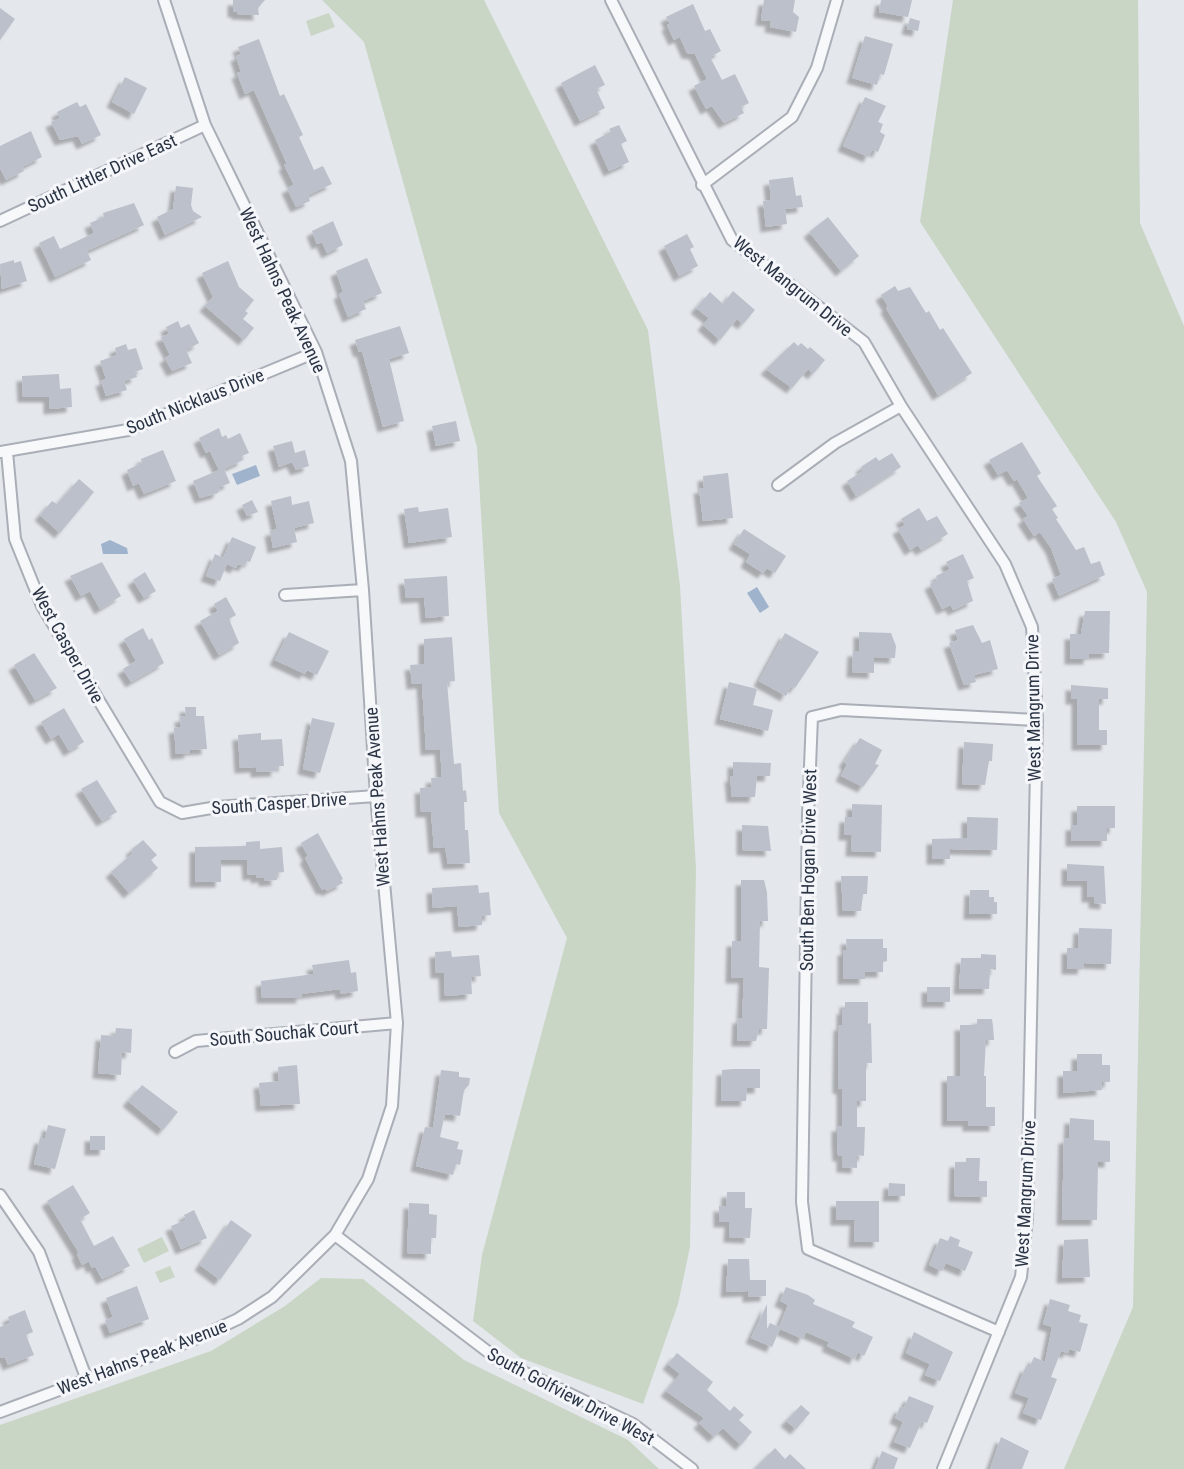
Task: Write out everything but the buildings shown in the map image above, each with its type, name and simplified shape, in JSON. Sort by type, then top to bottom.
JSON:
[{"type":"street","name":"West Hahns Peak Avenue","points":[[0,1412],[193,1340],[238,1319],[272,1297],[335,1235],[368,1179],[392,1106],[397,1023],[376,796],[363,590],[351,461],[316,352],[205,125],[164,0]]},
{"type":"street","name":"West Mangrum Drive","points":[[611,0],[702,185],[732,240],[864,342],[901,406],[1005,564],[1032,627],[1036,720],[1027,1218],[1021,1277],[943,1469]]},
{"type":"street","points":[[702,185],[792,117],[817,68],[837,0]]},
{"type":"street","name":"South Littler Drive East","points":[[0,221],[205,125]]},
{"type":"street","name":"South Nicklaus Drive","points":[[4,452],[128,430],[316,352]]},
{"type":"street","points":[[778,485],[835,443],[901,406]]},
{"type":"street","name":"West Casper Drive","points":[[4,452],[15,538],[42,606],[160,802],[182,813]]},
{"type":"street","points":[[285,595],[363,590]]},
{"type":"street","name":"South Ben Hogan Drive West","points":[[999,1332],[808,1249],[802,1202],[808,816],[812,717],[841,710],[1036,720]]},
{"type":"street","name":"South Casper Drive","points":[[182,813],[217,807],[376,796]]},
{"type":"street","name":"South Souchak Court","points":[[175,1052],[196,1041],[397,1023]]},
{"type":"street","points":[[0,1195],[39,1252],[87,1380]]},
{"type":"street","name":"South Golfview Drive West","points":[[335,1235],[500,1361],[633,1424],[692,1469]]},
{"type":"green space","points":[[322,0],[484,0],[648,330],[680,586],[696,869],[690,1247],[678,1304],[643,1404],[521,1358],[473,1321],[482,1255],[567,938],[499,813],[477,447],[364,42]]},
{"type":"green space","points":[[953,0],[1138,0],[1140,223],[1184,326],[1184,1469],[1064,1469],[1133,1307],[1147,592],[1116,522],[920,222]]},
{"type":"green space","points":[[329,13],[335,27],[311,36],[306,21]]},
{"type":"green space","points":[[162,1237],[169,1251],[144,1263],[137,1249]]},
{"type":"green space","points":[[170,1266],[175,1277],[160,1283],[155,1272]]},
{"type":"green space","points":[[321,1278],[363,1279],[464,1360],[628,1440],[659,1469],[0,1469],[0,1425],[211,1351],[285,1306]]},
{"type":"water","points":[[256,465],[260,476],[237,485],[232,474]]},
{"type":"water","points":[[110,540],[127,548],[128,554],[103,554],[101,544]]},
{"type":"water","points":[[757,587],[769,607],[760,613],[747,593]]}]
